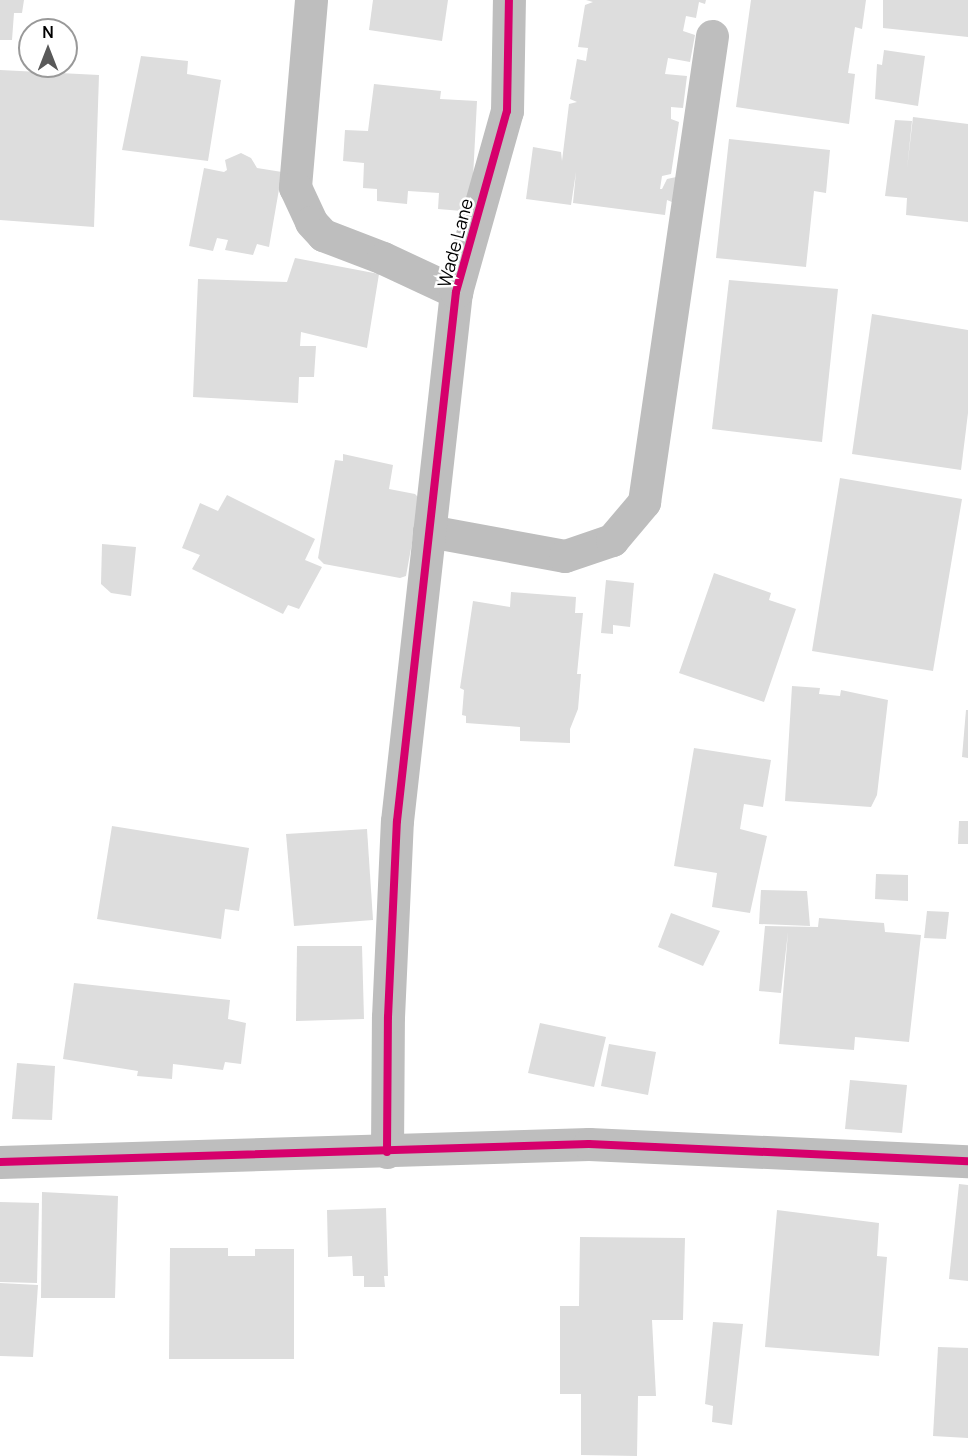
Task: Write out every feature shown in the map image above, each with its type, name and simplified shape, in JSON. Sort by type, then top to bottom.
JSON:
[{"type":"street","points":[[311,0],[295,187],[310,222],[323,235],[383,258],[456,292]]},
{"type":"street","name":"Wade Lane","points":[[387,1152],[388,1017],[396,821],[456,292],[507,111],[509,0]]},
{"type":"street","points":[[429,531],[565,556],[612,540],[644,502],[712,36]]},
{"type":"street","points":[[0,1162],[387,1152],[589,1144],[968,1161]]},
{"type":"building","points":[[0,0],[24,0],[22,13],[14,13],[12,40],[0,40]]},
{"type":"building","points":[[373,0],[448,0],[442,41],[369,30]]},
{"type":"building","points":[[586,0],[706,0],[705,4],[699,2],[696,18],[686,16],[683,31],[695,35],[690,62],[668,58],[665,74],[687,76],[683,108],[671,107],[671,119],[679,122],[671,174],[662,176],[660,189],[667,179],[681,176],[672,202],[667,200],[665,215],[573,203],[576,172],[571,205],[526,199],[533,147],[561,152],[562,161],[569,104],[577,102],[570,99],[577,59],[586,61],[588,48],[578,47],[585,5],[593,2]]},
{"type":"building","points":[[751,0],[866,0],[862,29],[855,27],[848,73],[855,74],[849,124],[736,107]]},
{"type":"building","points":[[883,0],[968,0],[968,37],[883,28]]},
{"type":"building","points":[[884,50],[925,56],[918,106],[875,99],[877,64],[882,65]]},
{"type":"building","points":[[141,56],[188,61],[187,74],[221,80],[208,161],[122,150]]},
{"type":"building","points":[[0,70],[18,71],[18,78],[78,78],[78,74],[99,75],[94,227],[0,220]]},
{"type":"building","points":[[374,84],[441,91],[440,99],[477,101],[472,197],[463,203],[462,211],[438,209],[439,193],[408,191],[407,204],[377,201],[377,189],[363,188],[364,163],[343,161],[345,130],[368,131]]},
{"type":"building","points":[[913,117],[968,124],[968,222],[906,215],[907,198],[885,196],[895,120],[912,121],[907,169]]},
{"type":"building","points":[[729,139],[830,150],[826,193],[814,191],[806,267],[716,258]]},
{"type":"building","points":[[241,153],[251,158],[257,168],[282,172],[269,247],[257,244],[253,255],[225,250],[228,240],[217,238],[213,251],[189,246],[204,168],[224,172],[227,170],[225,160]]},
{"type":"building","points":[[295,258],[379,274],[367,348],[301,332],[300,346],[316,346],[314,377],[299,377],[298,403],[193,397],[198,279],[287,282]]},
{"type":"building","points":[[729,280],[838,289],[822,442],[712,429]]},
{"type":"building","points":[[872,314],[968,330],[968,413],[961,470],[852,454]]},
{"type":"building","points":[[343,454],[393,465],[389,489],[415,494],[420,499],[406,576],[400,578],[324,564],[318,558],[335,460],[343,461]]},
{"type":"building","points":[[840,478],[962,499],[933,671],[812,651]]},
{"type":"building","points":[[227,495],[315,539],[305,560],[322,567],[299,609],[288,605],[283,614],[192,569],[200,555],[182,548],[200,503],[218,511]]},
{"type":"building","points":[[102,544],[136,547],[131,596],[111,593],[101,584]]},
{"type":"building","points":[[714,573],[771,593],[769,600],[796,609],[764,702],[679,673]]},
{"type":"building","points":[[606,580],[634,583],[630,627],[613,625],[613,634],[601,633]]},
{"type":"building","points":[[511,592],[576,597],[575,613],[583,613],[577,674],[581,674],[578,709],[570,729],[570,743],[520,741],[520,727],[466,723],[466,716],[462,715],[464,690],[460,688],[473,601],[510,607]]},
{"type":"building","points":[[792,686],[820,688],[819,694],[840,696],[841,690],[888,700],[877,795],[871,807],[785,801]]},
{"type":"building","points":[[966,710],[968,710],[968,758],[962,757]]},
{"type":"building","points":[[694,748],[771,760],[763,807],[744,804],[740,829],[767,836],[750,913],[712,907],[717,873],[674,866]]},
{"type":"building","points":[[959,821],[968,821],[968,844],[958,844]]},
{"type":"building","points":[[112,826],[249,848],[239,911],[225,909],[221,939],[97,919]]},
{"type":"building","points":[[367,829],[373,920],[294,926],[286,834]]},
{"type":"building","points":[[876,874],[908,875],[908,901],[875,899]]},
{"type":"building","points":[[761,890],[807,891],[810,926],[759,924]]},
{"type":"building","points":[[927,911],[949,912],[946,939],[924,938]]},
{"type":"building","points":[[671,913],[720,931],[703,966],[658,947]]},
{"type":"building","points":[[819,918],[884,923],[885,932],[921,935],[909,1042],[855,1037],[854,1050],[779,1044],[788,932],[781,993],[759,991],[765,926],[818,927]]},
{"type":"building","points":[[297,946],[362,946],[364,1019],[296,1021]]},
{"type":"building","points":[[74,983],[230,1000],[228,1019],[246,1023],[241,1064],[225,1062],[223,1070],[173,1064],[172,1079],[137,1076],[138,1071],[63,1059]]},
{"type":"building","points":[[540,1023],[606,1037],[594,1087],[528,1073]]},
{"type":"building","points":[[609,1044],[656,1052],[648,1095],[601,1086]]},
{"type":"building","points":[[17,1063],[55,1066],[52,1120],[12,1119]]},
{"type":"building","points":[[850,1080],[907,1085],[902,1133],[845,1129]]},
{"type":"building","points":[[959,1184],[968,1185],[968,1281],[949,1279]]},
{"type":"building","points":[[42,1192],[118,1196],[115,1298],[41,1298]]},
{"type":"building","points":[[0,1202],[39,1203],[37,1283],[0,1282]]},
{"type":"building","points":[[386,1208],[388,1276],[384,1276],[385,1287],[364,1287],[364,1276],[353,1276],[352,1256],[328,1257],[327,1210]]},
{"type":"building","points":[[777,1210],[879,1223],[877,1256],[887,1257],[879,1356],[765,1347]]},
{"type":"building","points":[[580,1237],[685,1238],[683,1320],[652,1320],[656,1396],[638,1396],[637,1456],[581,1455],[581,1394],[560,1394],[560,1306],[579,1306]]},
{"type":"building","points":[[170,1248],[228,1248],[228,1256],[255,1256],[255,1249],[294,1249],[294,1359],[169,1359]]},
{"type":"building","points":[[0,1283],[38,1285],[33,1357],[0,1356]]},
{"type":"building","points":[[713,1322],[743,1324],[732,1425],[712,1422],[713,1406],[705,1404]]},
{"type":"building","points":[[938,1347],[968,1348],[968,1438],[933,1436]]},
{"type":"cycle path","points":[[387,1152],[388,1017],[397,821],[456,292],[507,111],[509,0]]},
{"type":"cycle path","points":[[0,1162],[589,1144],[968,1161]]}]
